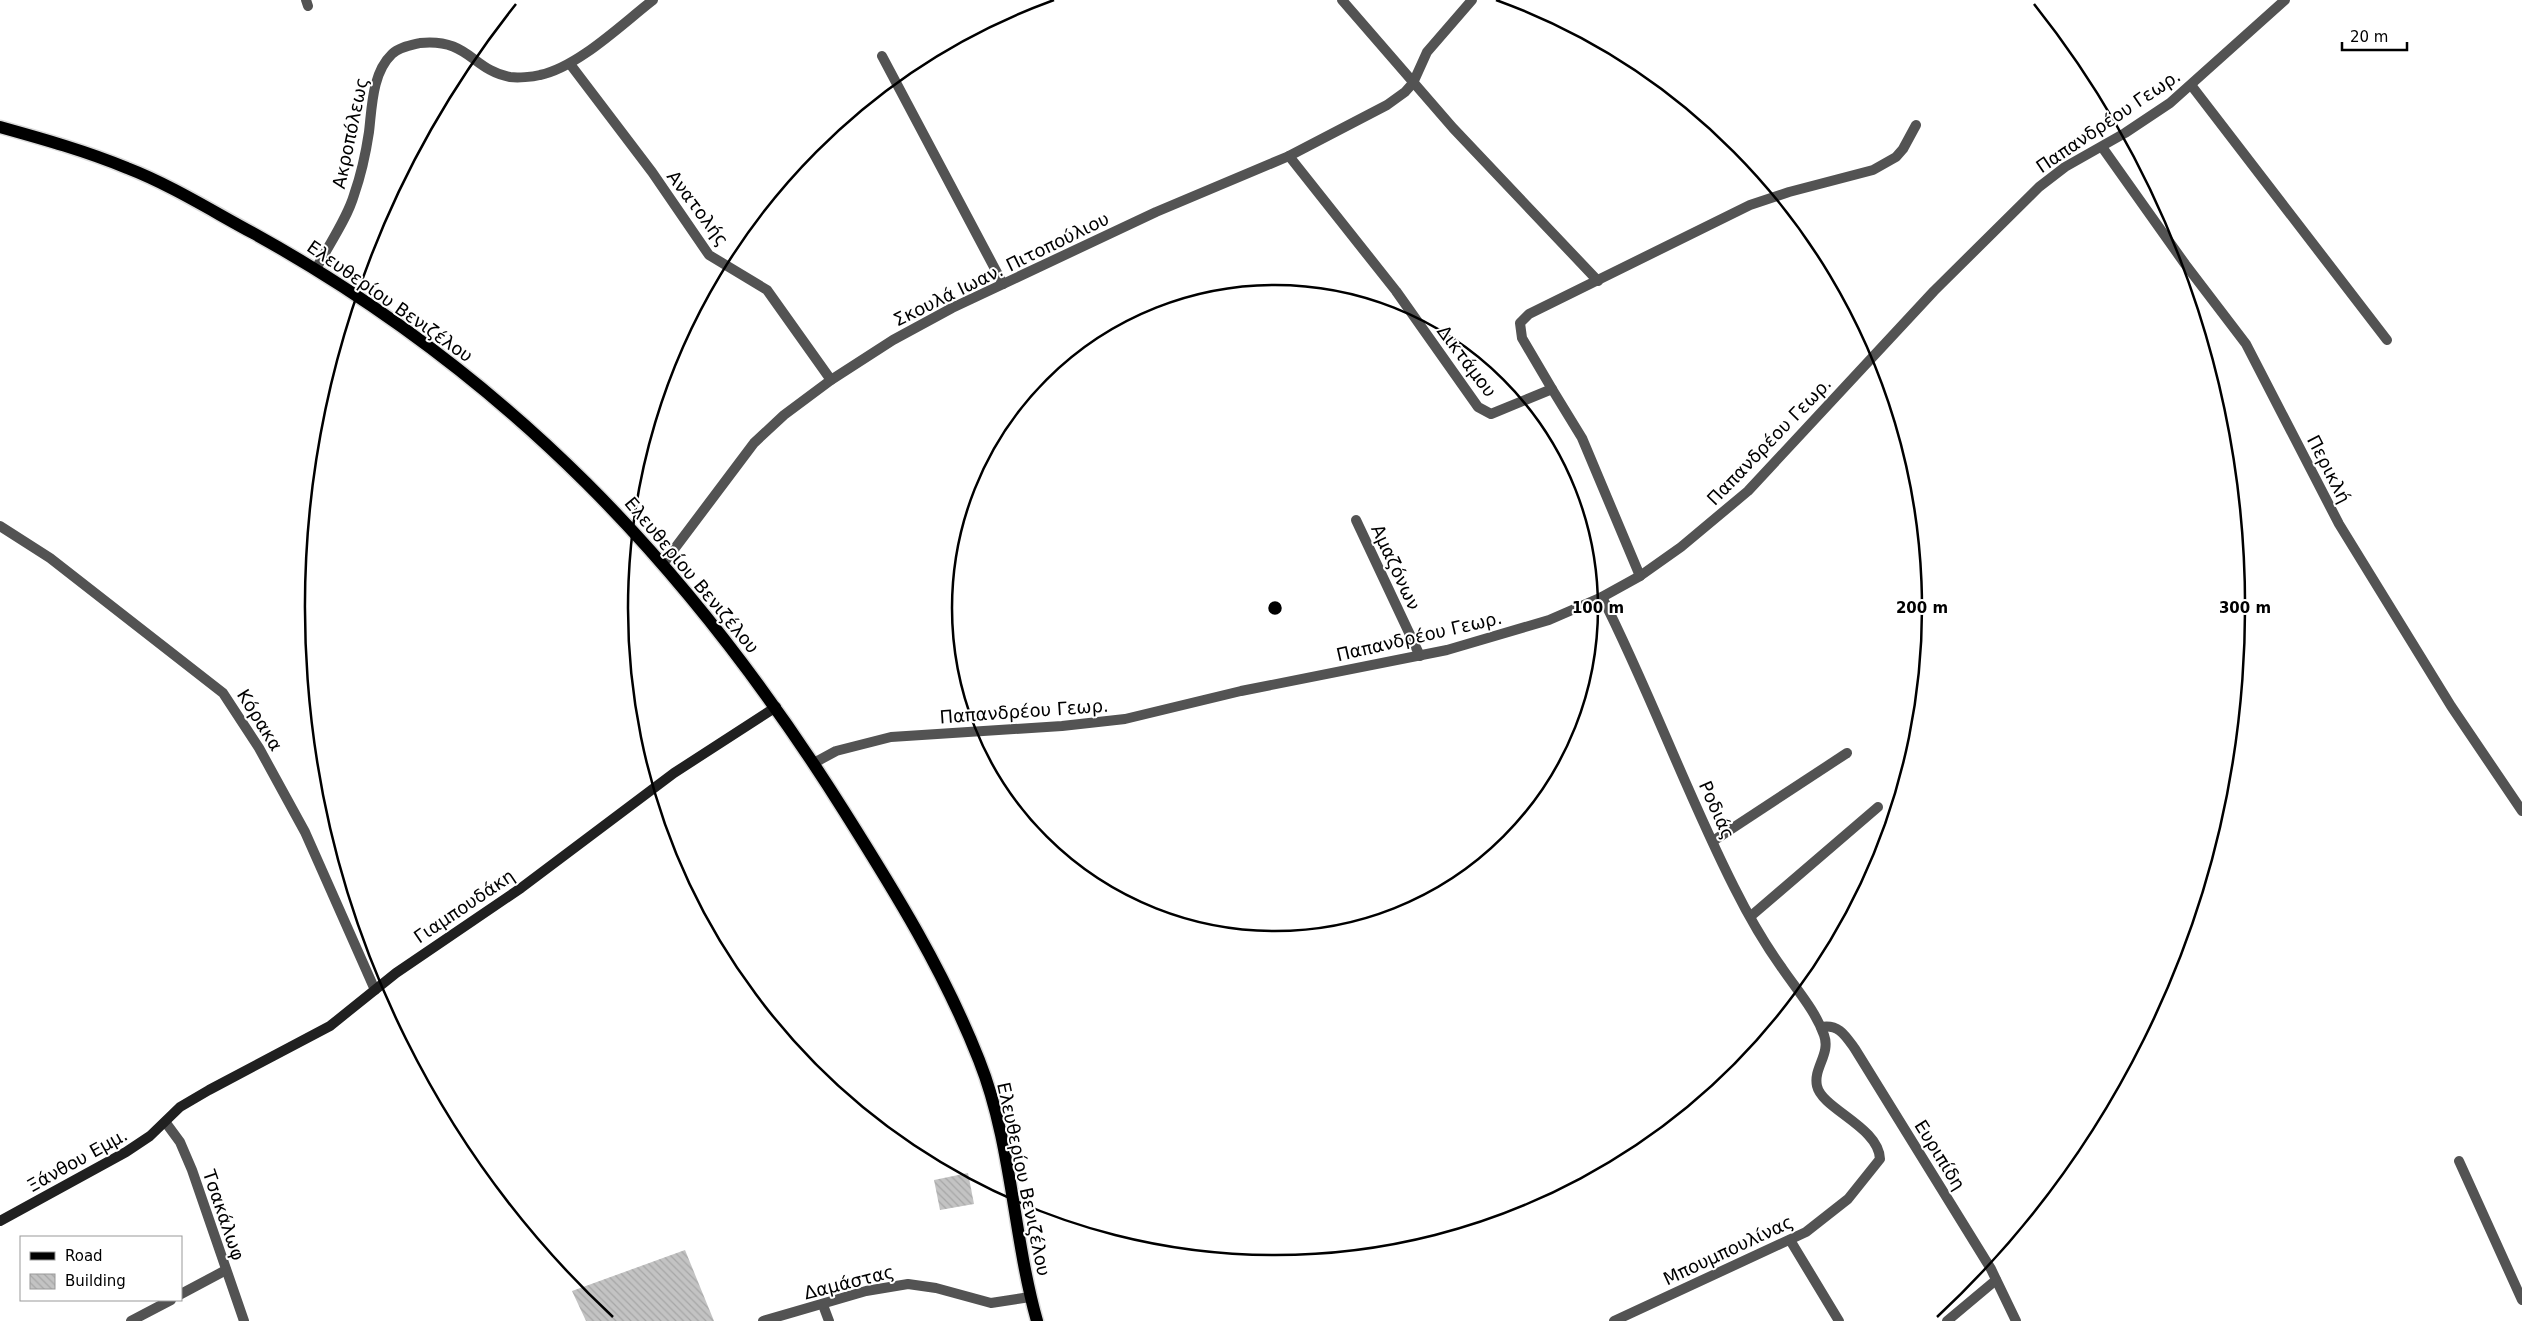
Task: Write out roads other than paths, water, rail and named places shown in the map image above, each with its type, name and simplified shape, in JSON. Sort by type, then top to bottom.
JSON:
[{"type":"main road","name":"Ελευθερίου Βενιζέλου","points":[[0,127],[130,169],[214,211],[316,269],[440,355],[514,413],[591,486],[663,564],[734,650],[814,763],[918,929],[952,996],[978,1058],[996,1118],[1030,1297],[1037,1321]]},
{"type":"street","name":"Ακροπόλεως","points":[[316,269],[354,196],[369,132],[370,109],[380,73],[393,53],[411,45],[429,42],[450,44],[487,67],[510,77],[540,75],[570,64],[652,0]]},
{"type":"street","points":[[1342,0],[1413,83],[1598,281]]},
{"type":"street","points":[[1413,83],[1427,52],[1472,0]]},
{"type":"street","name":"Παπανδρέου Γεωρ.","points":[[814,763],[836,751],[873,740],[1125,719],[1242,691],[1420,656],[1514,632],[1550,620],[1602,597],[1640,576],[1702,531],[1748,491],[1934,291],[2024,200],[2053,175],[2152,116],[2191,85],[2285,0]]},
{"type":"street","points":[[882,56],[1003,284]]},
{"type":"street","name":"Ανατολής","points":[[570,64],[652,172],[709,255],[767,290],[831,380]]},
{"type":"street","name":"Σκουλά Ιωαν. Πιτοπούλιου","points":[[663,564],[754,443],[784,415],[831,380],[914,327],[1156,212],[1289,156],[1387,106],[1413,83]]},
{"type":"street","points":[[2191,85],[2387,340]]},
{"type":"street","points":[[1640,576],[1582,438],[1522,338],[1520,323],[1529,314],[1598,281],[1634,260],[1750,205],[1789,192],[1873,170],[1896,157],[1903,149],[1916,125]]},
{"type":"street","name":"Περικλή","points":[[2102,147],[2185,264],[2246,344],[2339,524],[2451,706],[2522,811]]},
{"type":"street","name":"Δικτάμου","points":[[1289,156],[1396,290],[1478,407],[1491,414],[1552,389]]},
{"type":"street","name":"Αμαζόνων","points":[[1356,520],[1420,656]]},
{"type":"street","name":"Κόρακα","points":[[0,526],[50,558],[223,693],[260,748],[306,832],[375,990]]},
{"type":"street","name":"Ροδιάς","points":[[1602,597],[1637,668],[1734,886],[1782,969],[1813,1010],[1820,1027]]},
{"type":"street","name":"Γιαμπουδάκη","points":[[166,1123],[180,1107],[330,1026],[432,947],[528,882],[674,773],[776,707]]},
{"type":"street","points":[[1713,841],[1847,753]]},
{"type":"street","points":[[1751,916],[1878,807]]},
{"type":"street","name":"Ευριπίδη","points":[[1820,1027],[1829,1026],[1842,1031],[1855,1049],[1963,1223],[1996,1280],[2016,1321]]},
{"type":"street","name":"Μπουμπουλίνας","points":[[1614,1321],[1806,1232],[1848,1199],[1880,1159],[1880,1152],[1870,1136],[1818,1090],[1817,1077],[1826,1050],[1820,1027]]},
{"type":"street","name":"Ξάνθου Εμμ.","points":[[0,1221],[126,1152],[166,1123]]},
{"type":"street","name":"Τσακάλωφ","points":[[166,1123],[180,1142],[192,1170],[244,1321]]},
{"type":"street","points":[[2459,1161],[2522,1300]]},
{"type":"street","points":[[1790,1240],[1839,1321]]},
{"type":"street","points":[[182,1293],[226,1270]]},
{"type":"street","points":[[1947,1321],[1996,1280]]},
{"type":"street","name":"Δαμάστας","points":[[763,1321],[883,1287],[908,1284],[936,1288],[1000,1304],[1030,1297]]},
{"type":"street","points":[[131,1321],[169,1301]]},
{"type":"street","points":[[823,1304],[829,1321]]}]
